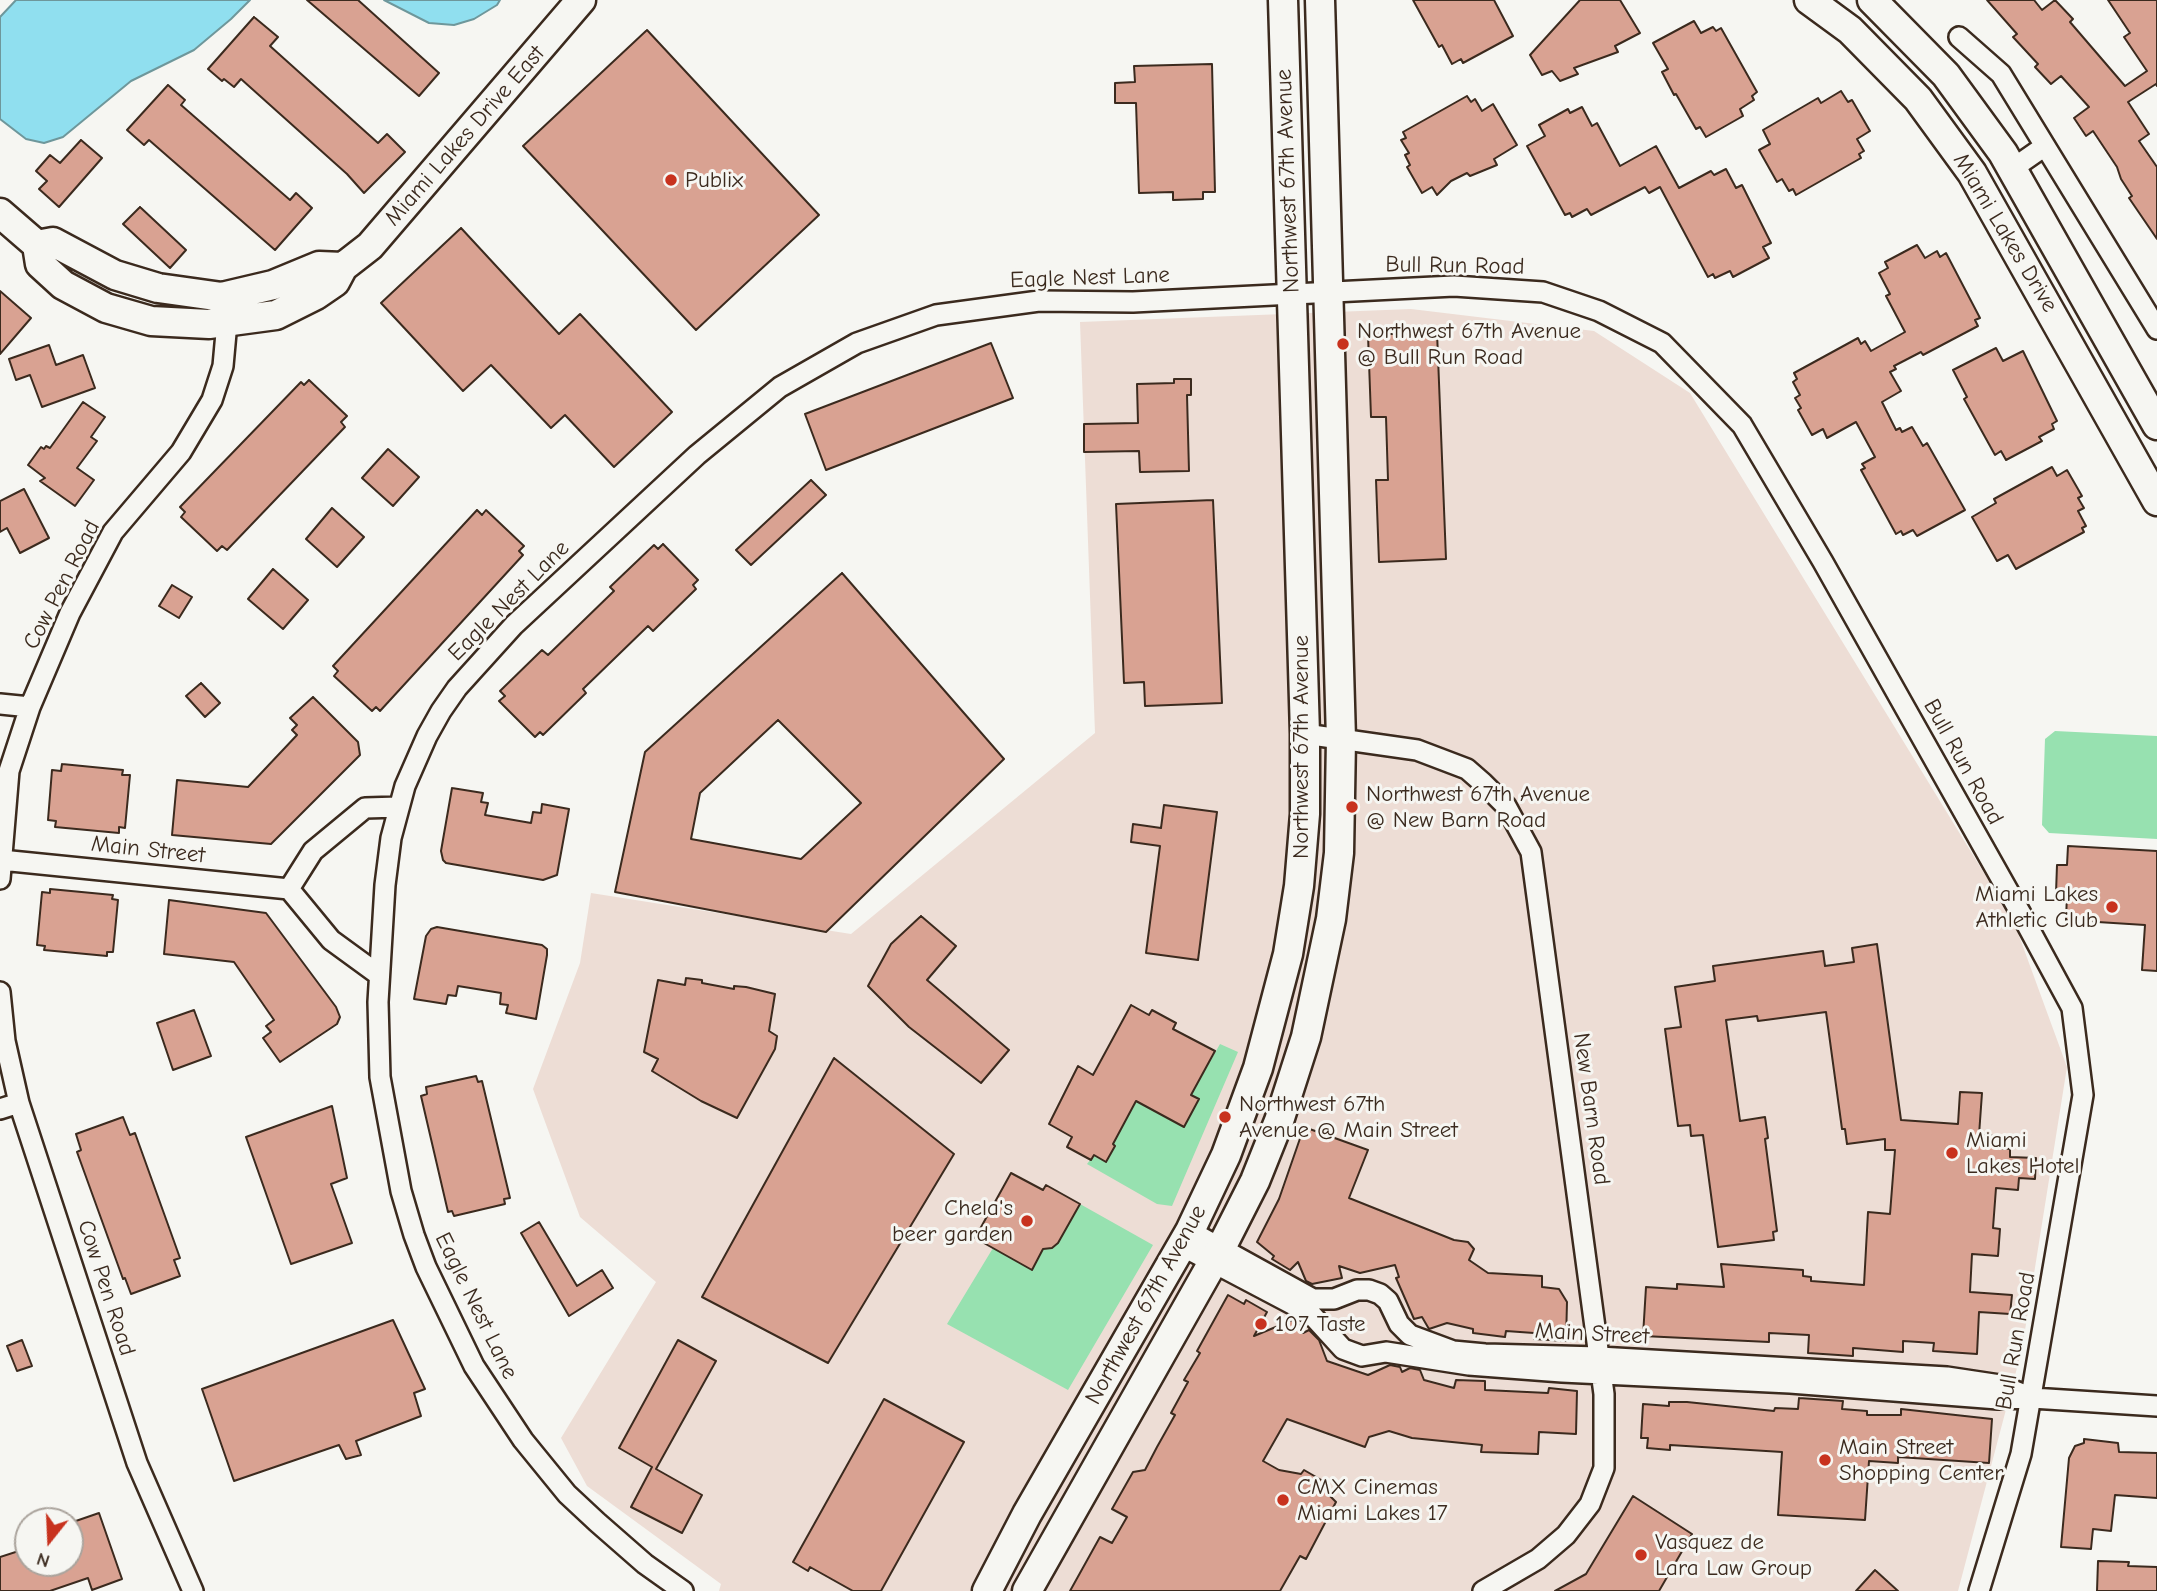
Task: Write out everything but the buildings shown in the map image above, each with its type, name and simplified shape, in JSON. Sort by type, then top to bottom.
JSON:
[{"type":"main road","name":"Miami Lakes Drive East","points":[[0,213],[37,245],[40,264],[63,285],[106,308],[151,321],[209,324],[224,310],[273,285],[319,266],[343,267],[370,246],[581,0]]},
{"type":"main road","name":"Northwest 67th Avenue","points":[[987,1591],[1027,1514],[1186,1239],[1226,1155],[1258,1068],[1288,954],[1305,814],[1305,734],[1283,0]]},
{"type":"main road","name":"Northwest 67th Avenue","points":[[1027,1591],[1216,1256],[1255,1181],[1279,1121],[1306,1037],[1329,931],[1339,853],[1341,739],[1320,0]]},
{"type":"main road","name":"Miami Lakes Drive","points":[[1809,0],[1850,30],[1918,99],[1972,173],[2157,501]]},
{"type":"main road","name":"Miami Lakes Drive","points":[[1874,1],[1947,75],[2012,169],[2157,425]]},
{"type":"street","points":[[1959,37],[2001,74],[2157,329]]},
{"type":"street","points":[[2012,169],[2045,146]]},
{"type":"street","name":"Bull Run Road","points":[[1327,292],[1454,286],[1543,292],[1599,311],[1662,343],[1742,425],[1823,562],[2072,1008],[2082,1095],[2021,1454],[1979,1591]]},
{"type":"street","name":"Eagle Nest Lane","points":[[683,1591],[622,1545],[567,1494],[523,1440],[474,1366],[414,1235],[401,1191],[380,1077],[379,975],[391,838],[413,764],[441,711],[457,688],[514,625],[697,455],[780,387],[858,342],[936,315],[1039,301],[1133,302],[1327,292]]},
{"type":"street","name":"Cow Pen Road","points":[[1,870],[9,771],[30,707],[70,612],[113,533],[181,452],[212,400],[223,366],[224,310]]},
{"type":"street","points":[[0,704],[30,707]]},
{"type":"street","name":"New Barn Road","points":[[1305,734],[1417,750],[1467,769],[1506,806],[1531,852],[1604,1394],[1604,1468],[1590,1504],[1566,1535],[1538,1559],[1483,1591]]},
{"type":"street","points":[[379,975],[331,940],[289,889],[313,851],[365,808],[399,807]]},
{"type":"street","name":"Main Street","points":[[1,870],[289,889]]},
{"type":"street","name":"Cow Pen Road","points":[[0,992],[9,1106],[137,1463],[193,1591]]},
{"type":"street","name":"Main Street","points":[[1186,1239],[1311,1314],[1343,1349],[1362,1356],[1386,1352],[1469,1365],[1600,1365],[1947,1377],[2000,1385],[2032,1398],[2157,1406]]},
{"type":"street","name":"Main Street","points":[[1216,1256],[1313,1299],[1334,1299],[1357,1290],[1380,1294],[1388,1301],[1399,1324],[1410,1335],[1452,1351],[1600,1365]]},
{"type":"shaded area","points":[[1411,309],[1594,331],[1690,393],[2014,922],[2067,1067],[2022,1349],[1958,1591],[719,1591],[721,1584],[587,1486],[561,1438],[656,1282],[580,1217],[533,1089],[580,963],[591,893],[851,934],[1095,733],[1080,322]]},
{"type":"green space","points":[[2055,731],[2157,736],[2157,839],[2049,833],[2042,825],[2045,739]]},
{"type":"green space","points":[[1220,1044],[1238,1052],[1172,1206],[1157,1204],[1087,1164],[1094,1155],[1107,1162],[1115,1146],[1113,1144],[1137,1098],[1191,1095]]},
{"type":"green space","points":[[1080,1204],[1153,1245],[1068,1390],[947,1324],[993,1248],[1032,1270],[1043,1249],[1052,1248],[1058,1243]]},
{"type":"water","points":[[16,0],[250,0],[194,50],[131,81],[63,137],[44,143],[26,139],[0,119],[0,17]]},
{"type":"water","points":[[384,0],[500,0],[497,5],[474,19],[454,25],[429,23]]},
{"type":"place","name":"Publix","points":[[671,180]]},
{"type":"place","name":"Northwest 67th Avenue @ Bull Run Road","points":[[1343,344]]},
{"type":"place","name":"Northwest 67th Avenue @ New Barn Road","points":[[1352,807]]},
{"type":"place","name":"Miami Lakes Athletic Club","points":[[2112,907]]},
{"type":"place","name":"Northwest 67th Avenue @ Main Street","points":[[1225,1117]]},
{"type":"place","name":"Miami Lakes Hotel","points":[[1952,1153]]},
{"type":"place","name":"Chela's beer garden","points":[[1027,1221]]},
{"type":"place","name":"107 Taste","points":[[1261,1324]]},
{"type":"place","name":"Main Street Shopping Center","points":[[1825,1460]]},
{"type":"place","name":"CMX Cinemas Miami Lakes 17","points":[[1283,1500]]},
{"type":"place","name":"Vasquez de Lara Law Group","points":[[1641,1555]]}]
